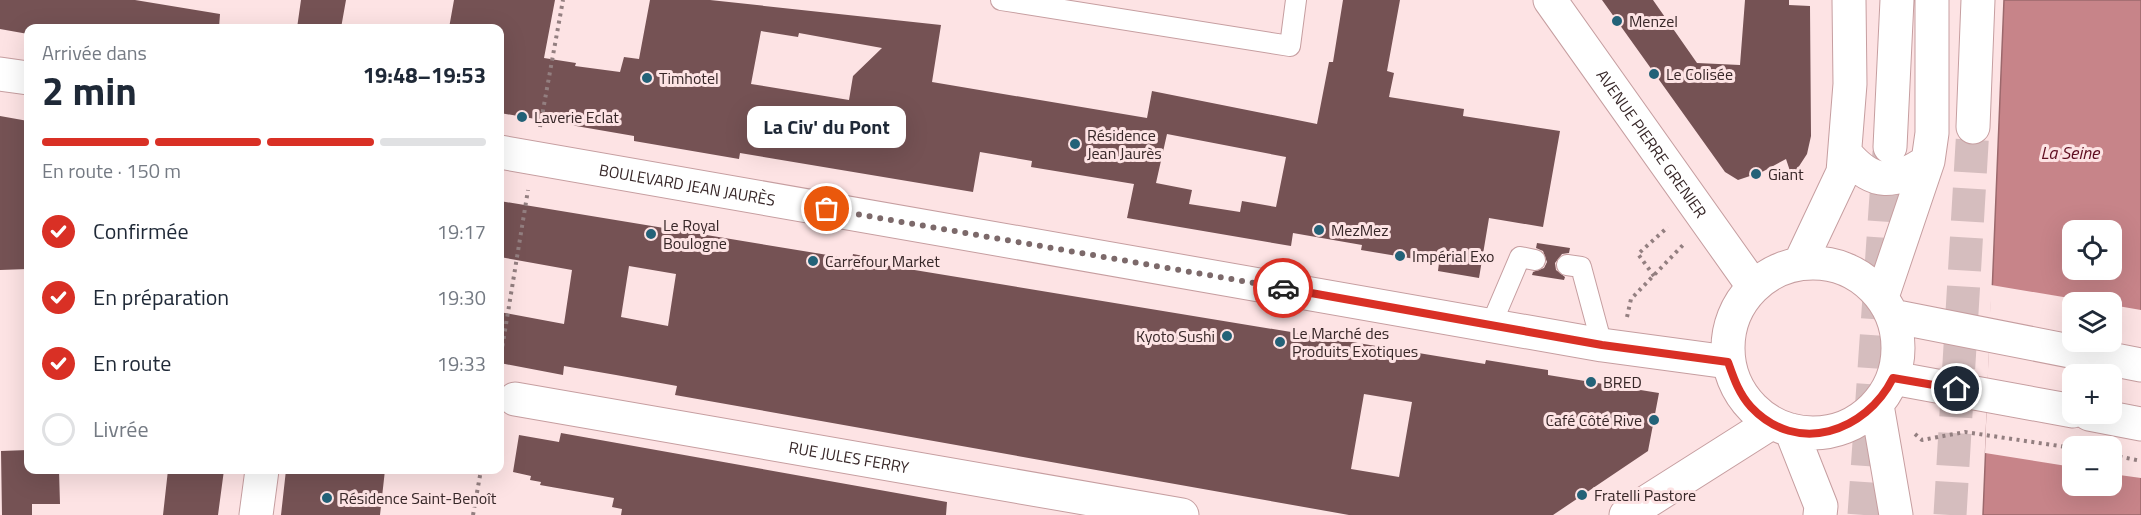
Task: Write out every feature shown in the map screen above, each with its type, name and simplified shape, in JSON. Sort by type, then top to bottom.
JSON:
[{"type":"main road","name":"AVENUE PIERRE GRENIER","points":[[1550,0],[1753,286]]},
{"type":"main road","points":[[1800,263],[1832,200],[1843,172],[1850,84],[1849,0]]},
{"type":"main road","points":[[1890,147],[1897,0]]},
{"type":"main road","points":[[1887,307],[1928,161],[1932,133],[1932,0]]},
{"type":"main road","points":[[1973,127],[1978,0]]},
{"type":"main road","points":[[0,74],[24,77]]},
{"type":"main road","name":"BOULEVARD JEAN JAURÈS","points":[[504,153],[1611,346],[1728,362]]},
{"type":"main road","points":[[1846,154],[1858,169],[1882,180],[1911,173],[1928,161]]},
{"type":"main road","points":[[1800,263],[1823,263],[1846,269],[1866,280],[1887,307],[1898,336],[1898,357],[1885,391],[1858,420],[1838,430],[1814,433],[1781,427],[1752,407],[1736,386],[1728,362],[1728,334],[1737,308],[1753,286],[1775,271],[1800,263]]},
{"type":"main road","points":[[1887,307],[1980,334],[2141,365]]},
{"type":"main road","points":[[1885,391],[1976,393],[2062,409]]},
{"type":"main road","points":[[1885,391],[1896,515]]},
{"type":"main road","name":"RUE JULES FERRY","points":[[515,399],[1182,515]]},
{"type":"main road","points":[[2122,420],[2141,424]]},
{"type":"main road","points":[[1626,515],[1781,427]]},
{"type":"main road","points":[[1781,427],[1821,506],[1820,515]]},
{"type":"main road","points":[[256,515],[261,474]]},
{"type":"lane","points":[[1001,0],[1290,46],[1296,0]]},
{"type":"lane","points":[[1491,325],[1520,257],[1535,260]]},
{"type":"lane","points":[[1567,265],[1581,267],[1611,346]]},
{"type":"path","points":[[504,337],[563,0]]},
{"type":"path","points":[[1653,276],[1638,254],[1668,226]]},
{"type":"path","points":[[1611,346],[1631,299],[1684,244]]},
{"type":"path","points":[[1885,391],[1922,440],[1974,433],[2062,446]]},
{"type":"path","points":[[2122,457],[2141,461]]},
{"type":"path","points":[[473,515],[480,474]]},
{"type":"water","name":"La Seine","points":[[2004,0],[2141,0],[2141,515],[1983,515]]},
{"type":"pier","points":[[1991,285],[2062,297],[2062,352],[2122,352],[2122,307],[2141,310],[2141,478],[2122,475],[2122,436],[2062,436],[2062,465],[1985,453]]},
{"type":"building","points":[[0,0],[135,0],[220,14],[219,24],[24,24],[24,33],[0,29]]},
{"type":"building","points":[[301,0],[346,0],[342,24],[298,24]]},
{"type":"building","points":[[454,0],[555,0],[544,58],[576,63],[575,66],[620,72],[624,57],[639,59],[650,0],[710,0],[941,25],[932,82],[1147,118],[1152,91],[1317,124],[1329,62],[1333,62],[1343,0],[1400,0],[1387,71],[1394,73],[1389,97],[1464,109],[1463,116],[1560,131],[1543,227],[1489,218],[1479,278],[1438,271],[1439,263],[1361,250],[1362,245],[1293,233],[1291,246],[1127,218],[1134,184],[1031,167],[1032,161],[980,152],[973,192],[740,153],[739,159],[634,141],[634,136],[504,114],[504,24],[450,24]],"holes":[[[761,31],[798,37],[799,33],[882,48],[853,76],[849,100],[751,84]],[[1167,134],[1286,157],[1276,207],[1242,201],[1240,212],[1189,204],[1192,190],[1156,183]]]},
{"type":"building","points":[[1602,0],[1653,0],[1697,63],[1740,65],[1745,0],[1789,0],[1789,5],[1810,6],[1811,136],[1807,154],[1792,177],[1786,159],[1762,172],[1738,180],[1725,172]]},
{"type":"building","points":[[0,116],[24,120],[24,269],[0,270]]},
{"type":"building","points":[[504,202],[852,259],[853,254],[885,260],[884,265],[1485,364],[1486,360],[1548,370],[1548,375],[1659,393],[1648,451],[1553,515],[1349,515],[675,395],[677,386],[616,375],[564,366],[563,375],[504,364],[504,313],[564,324],[572,270],[504,258]],"holes":[[[629,266],[676,274],[668,326],[621,317]],[[1364,394],[1412,402],[1399,477],[1351,469]]]},
{"type":"building","points":[[1537,243],[1570,248],[1569,253],[1562,254],[1555,263],[1556,270],[1565,277],[1564,280],[1532,275],[1533,272],[1544,268],[1547,262],[1543,251],[1536,248]]},
{"type":"building","points":[[561,433],[947,502],[946,515],[621,515],[622,509],[612,507],[614,498],[540,485],[541,482],[530,480],[531,476],[513,472],[519,435],[559,442]]},
{"type":"building","points":[[24,450],[24,474],[59,474],[60,504],[32,504],[32,515],[2,515],[1,451]]},
{"type":"building","points":[[168,474],[223,474],[218,515],[163,515]]},
{"type":"building","name":"Résidence Saint-Benoît","points":[[286,474],[385,474],[380,515],[281,515]]},
{"type":"tunnel","points":[[1950,515],[1973,127]]},
{"type":"tunnel","points":[[1864,515],[1889,152]]},
{"type":"way so far","points":[[827,209],[1283,288]]},
{"type":"place","name":"Menzel","points":[[1617,21]]},
{"type":"place","name":"Le Colisée","points":[[1654,74]]},
{"type":"place","name":"Timhotel","points":[[647,78]]},
{"type":"place","name":"Laverie Eclat","points":[[522,117]]},
{"type":"place","name":"Résidence Jean Jaurès","points":[[1075,144]]},
{"type":"place","name":"Giant","points":[[1756,174]]},
{"type":"place","name":"La Civ' du Pont","points":[[827,209]]},
{"type":"place","name":"MezMez","points":[[1319,230]]},
{"type":"place","name":"Le Royal Boulogne","points":[[651,234]]},
{"type":"place","name":"Impérial Exo","points":[[1400,256]]},
{"type":"place","name":"Carrefour Market","points":[[813,261]]},
{"type":"place","name":"Kyoto Sushi","points":[[1227,336]]},
{"type":"place","name":"Le Marché des Produits Exotiques","points":[[1280,342]]},
{"type":"place","name":"BRED","points":[[1591,382]]},
{"type":"place","name":"Café Côté Rive","points":[[1654,420]]},
{"type":"place","name":"Fratelli Pastore","points":[[1582,495]]},
{"type":"place","name":"Résidence Saint-Benoît","points":[[327,498]]},
{"type":"route","points":[[1283,288],[1602,345],[1728,362],[1736,386],[1752,407],[1771,423],[1791,430],[1814,433],[1838,430],[1858,420],[1876,405],[1893,378],[1957,389]]}]
